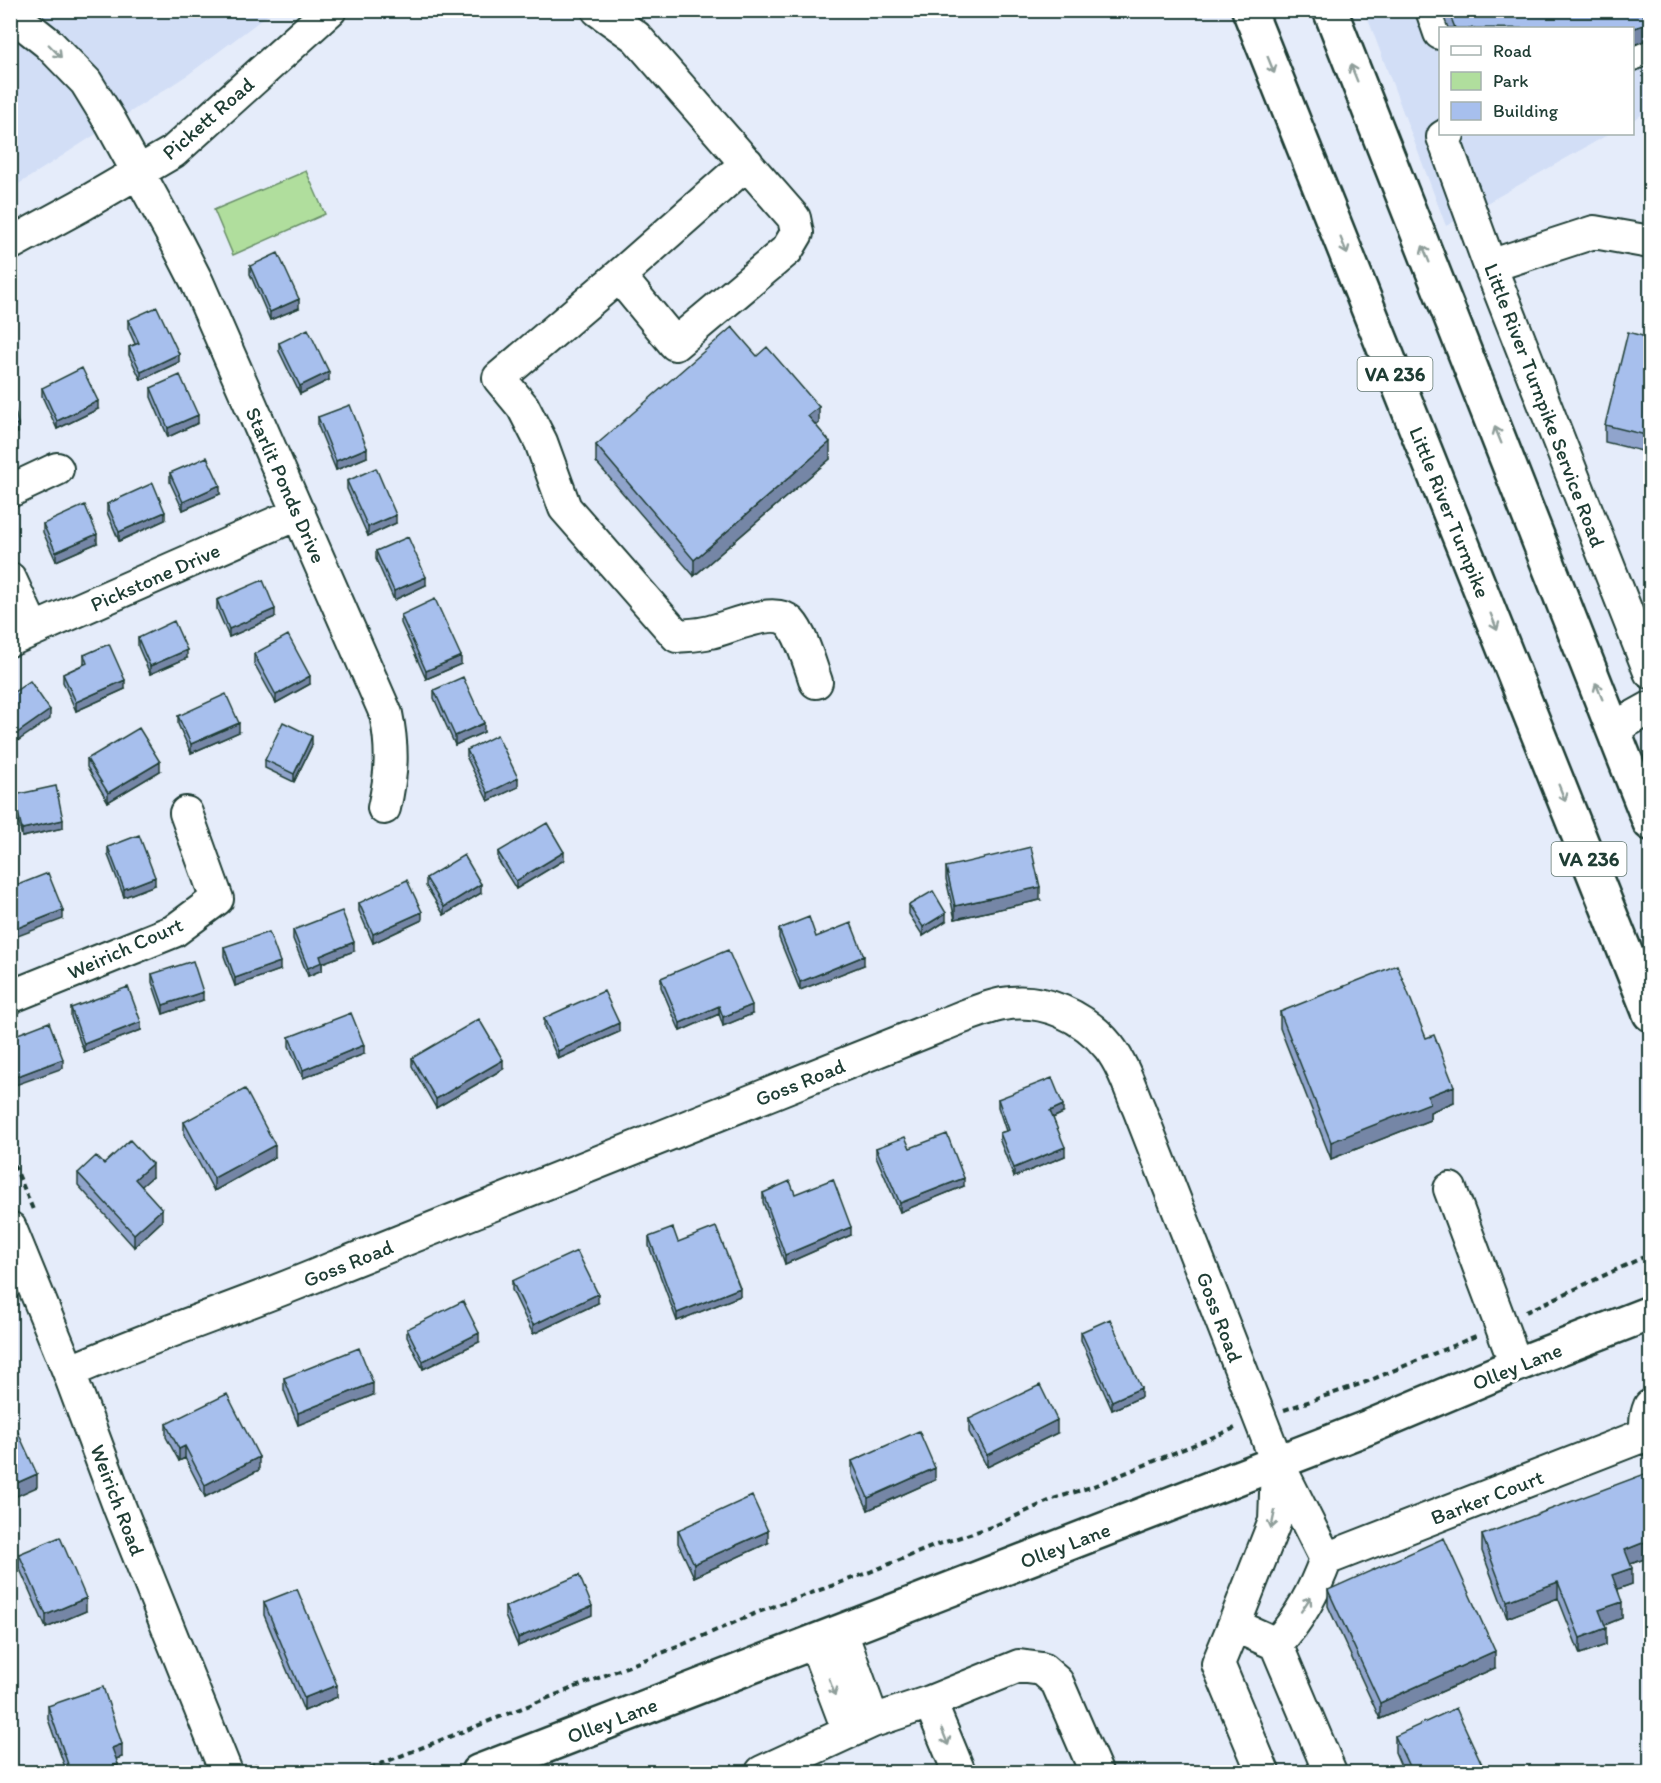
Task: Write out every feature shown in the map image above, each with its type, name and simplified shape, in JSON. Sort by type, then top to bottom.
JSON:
[{"type":"main road","name":"Little River Turnpike","points":[[1249,10],[1650,1014]]},
{"type":"main road","name":"VA 236","points":[[1330,10],[1650,823]]},
{"type":"main road","name":"Olley Lane","points":[[478,1773],[1369,1427],[1516,1365],[1650,1313]]},
{"type":"street","name":"Pickett Road","points":[[10,244],[174,152],[330,10]]},
{"type":"street","points":[[598,10],[636,37],[794,218],[797,233],[787,250],[675,344],[619,276]]},
{"type":"street","points":[[1432,10],[1439,30]]},
{"type":"street","name":"Starlit Ponds Drive","points":[[10,13],[48,43],[86,82],[139,173],[197,282],[386,714],[392,740],[391,778],[384,808]]},
{"type":"street","points":[[1634,53],[1650,47]]},
{"type":"street","name":"Little River Turnpike Service Road","points":[[1446,135],[1490,266],[1650,672]]},
{"type":"street","points":[[747,163],[499,378],[528,416],[541,442],[565,508],[677,636],[708,633],[763,617],[778,616],[789,620],[797,631],[816,682]]},
{"type":"street","points":[[1490,266],[1594,232],[1650,242]]},
{"type":"street","points":[[10,491],[57,469]]},
{"type":"street","name":"Pickstone Drive","points":[[22,635],[299,513]]},
{"type":"street","points":[[10,579],[22,635]]},
{"type":"street","points":[[1614,728],[1650,708]]},
{"type":"street","name":"Weirich Court","points":[[10,997],[174,931],[217,899],[186,813]]},
{"type":"street","name":"Goss Road","points":[[69,1372],[120,1350],[274,1293],[942,1025],[1002,1004],[1023,1002],[1044,1005],[1071,1015],[1092,1029],[1109,1047],[1119,1063],[1277,1462]]},
{"type":"street","points":[[1450,1190],[1516,1365]]},
{"type":"street","name":"Weirich Road","points":[[10,1228],[226,1773]]},
{"type":"street","name":"Barker Court","points":[[1326,1559],[1649,1426]]},
{"type":"street","points":[[1276,1644],[1289,1631],[1313,1593],[1326,1559],[1277,1462]]},
{"type":"street","points":[[1263,1773],[1218,1664],[1275,1521],[1277,1462]]},
{"type":"street","points":[[1234,1625],[1276,1644],[1330,1773]]},
{"type":"street","points":[[828,1637],[861,1727]]},
{"type":"street","points":[[762,1773],[797,1765],[861,1727],[1019,1666],[1042,1669],[1057,1682],[1096,1773]]},
{"type":"street","points":[[930,1702],[959,1773]]},
{"type":"path","points":[[1287,1409],[1366,1382],[1501,1325],[1650,1254]]},
{"type":"path","points":[[360,1773],[762,1611],[870,1572],[936,1545],[994,1526],[1053,1499],[1091,1487],[1237,1428]]},
{"type":"shaded area","points":[[11,11],[273,11],[189,74],[11,189]]},
{"type":"shaded area","points":[[1365,11],[1650,11],[1650,110],[1634,119],[1634,27],[1439,27],[1439,135],[1607,135],[1446,226]]},
{"type":"green space","points":[[306,171],[325,214],[233,255],[214,210]]},
{"type":"building","points":[[1448,10],[1642,10],[1646,24],[1634,28],[1455,27]]},
{"type":"building","points":[[278,253],[299,299],[270,312],[250,266]]},
{"type":"building","points":[[157,307],[179,354],[141,372],[129,347],[139,343],[128,320]]},
{"type":"building","points":[[732,327],[757,356],[767,347],[819,407],[808,416],[830,442],[694,560],[596,445]]},
{"type":"building","points":[[308,329],[329,372],[300,386],[279,343]]},
{"type":"building","points":[[1628,332],[1650,338],[1650,436],[1605,425]]},
{"type":"building","points":[[82,368],[98,401],[57,421],[42,388]]},
{"type":"building","points":[[180,375],[198,415],[168,428],[151,388]]},
{"type":"building","points":[[10,394],[18,424],[10,426]]},
{"type":"building","points":[[350,405],[367,448],[336,461],[318,417]]},
{"type":"building","points":[[207,457],[220,485],[183,502],[170,473]]},
{"type":"building","points":[[376,468],[396,515],[368,527],[347,481]]},
{"type":"building","points":[[153,483],[165,512],[119,532],[107,504]]},
{"type":"building","points":[[85,505],[97,534],[56,552],[43,524]]},
{"type":"building","points":[[408,537],[426,577],[394,591],[376,551]]},
{"type":"building","points":[[263,580],[275,609],[229,629],[217,600]]},
{"type":"building","points":[[435,599],[461,656],[426,671],[401,615]]},
{"type":"building","points":[[174,621],[187,650],[150,666],[138,638]]},
{"type":"building","points":[[288,635],[310,676],[276,695],[254,654]]},
{"type":"building","points":[[109,644],[125,680],[76,702],[63,674],[87,663],[84,655]]},
{"type":"building","points":[[463,677],[484,723],[455,736],[434,690]]},
{"type":"building","points":[[30,681],[50,710],[10,738],[10,695]]},
{"type":"building","points":[[226,694],[239,723],[191,744],[178,716]]},
{"type":"building","points":[[283,722],[312,736],[294,774],[265,760]]},
{"type":"building","points":[[139,728],[160,762],[108,793],[87,759]]},
{"type":"building","points":[[497,735],[518,778],[488,793],[467,750]]},
{"type":"building","points":[[56,786],[63,820],[22,829],[14,795]]},
{"type":"building","points":[[547,823],[564,852],[516,881],[498,852]]},
{"type":"building","points":[[139,835],[155,877],[124,889],[108,847]]},
{"type":"building","points":[[1031,847],[1040,887],[955,906],[946,867]]},
{"type":"building","points":[[464,855],[481,884],[444,907],[426,878]]},
{"type":"building","points":[[48,873],[63,910],[10,931],[10,888]]},
{"type":"building","points":[[407,880],[422,912],[373,934],[359,903]]},
{"type":"building","points":[[933,891],[946,913],[923,927],[909,905]]},
{"type":"building","points":[[342,911],[354,942],[320,956],[322,962],[308,968],[293,930]]},
{"type":"building","points":[[809,917],[816,937],[851,923],[864,956],[800,982],[779,929]]},
{"type":"building","points":[[269,932],[280,962],[235,978],[224,947]]},
{"type":"building","points":[[728,950],[752,1005],[723,1017],[719,1006],[680,1023],[661,978]]},
{"type":"building","points":[[193,961],[203,992],[163,1005],[152,974]]},
{"type":"building","points":[[1397,965],[1426,1038],[1434,1035],[1454,1086],[1428,1096],[1430,1103],[1331,1142],[1280,1012]]},
{"type":"building","points":[[128,987],[141,1022],[84,1044],[71,1008]]},
{"type":"building","points":[[604,991],[619,1023],[558,1051],[544,1018]]},
{"type":"building","points":[[351,1013],[364,1045],[303,1070],[289,1037]]},
{"type":"building","points":[[479,1019],[503,1060],[436,1099],[412,1058]]},
{"type":"building","points":[[49,1022],[63,1059],[10,1079],[10,1037]]},
{"type":"building","points":[[1052,1078],[1063,1105],[1050,1111],[1065,1147],[1014,1168],[1000,1133],[1009,1130],[998,1099]]},
{"type":"building","points":[[245,1089],[275,1145],[214,1178],[184,1122]]},
{"type":"building","points":[[947,1134],[964,1178],[900,1203],[876,1148],[905,1137],[910,1148]]},
{"type":"building","points":[[130,1140],[152,1164],[135,1179],[162,1209],[134,1234],[78,1173],[96,1156],[104,1164]]},
{"type":"building","points":[[833,1179],[851,1227],[785,1255],[763,1193],[790,1181],[795,1194]]},
{"type":"building","points":[[716,1227],[740,1288],[677,1313],[649,1237],[673,1228],[678,1242]]},
{"type":"building","points":[[577,1251],[598,1294],[533,1325],[512,1281]]},
{"type":"building","points":[[463,1301],[479,1333],[423,1361],[407,1329]]},
{"type":"building","points":[[1110,1319],[1141,1388],[1112,1401],[1081,1332]]},
{"type":"building","points":[[359,1348],[373,1383],[298,1413],[284,1378]]},
{"type":"building","points":[[1040,1385],[1057,1420],[987,1455],[969,1419]]},
{"type":"building","points":[[227,1394],[259,1457],[205,1485],[185,1446],[179,1449],[166,1424]]},
{"type":"building","points":[[10,1415],[37,1474],[10,1486]]},
{"type":"building","points":[[919,1431],[935,1468],[868,1498],[852,1461]]},
{"type":"building","points":[[1650,1472],[1650,1540],[1625,1550],[1632,1568],[1612,1575],[1622,1602],[1599,1610],[1606,1628],[1580,1638],[1558,1582],[1507,1601],[1482,1535]]},
{"type":"building","points":[[752,1496],[768,1531],[694,1564],[678,1530]]},
{"type":"building","points":[[60,1537],[86,1598],[46,1615],[19,1554]]},
{"type":"building","points":[[1444,1538],[1495,1651],[1380,1703],[1328,1590]]},
{"type":"building","points":[[579,1575],[592,1606],[518,1638],[505,1607]]},
{"type":"building","points":[[297,1589],[337,1685],[304,1698],[264,1602]]},
{"type":"building","points":[[103,1687],[122,1744],[112,1748],[118,1764],[93,1773],[71,1773],[48,1706]]},
{"type":"building","points":[[1456,1708],[1486,1773],[1412,1773],[1395,1736]]}]
